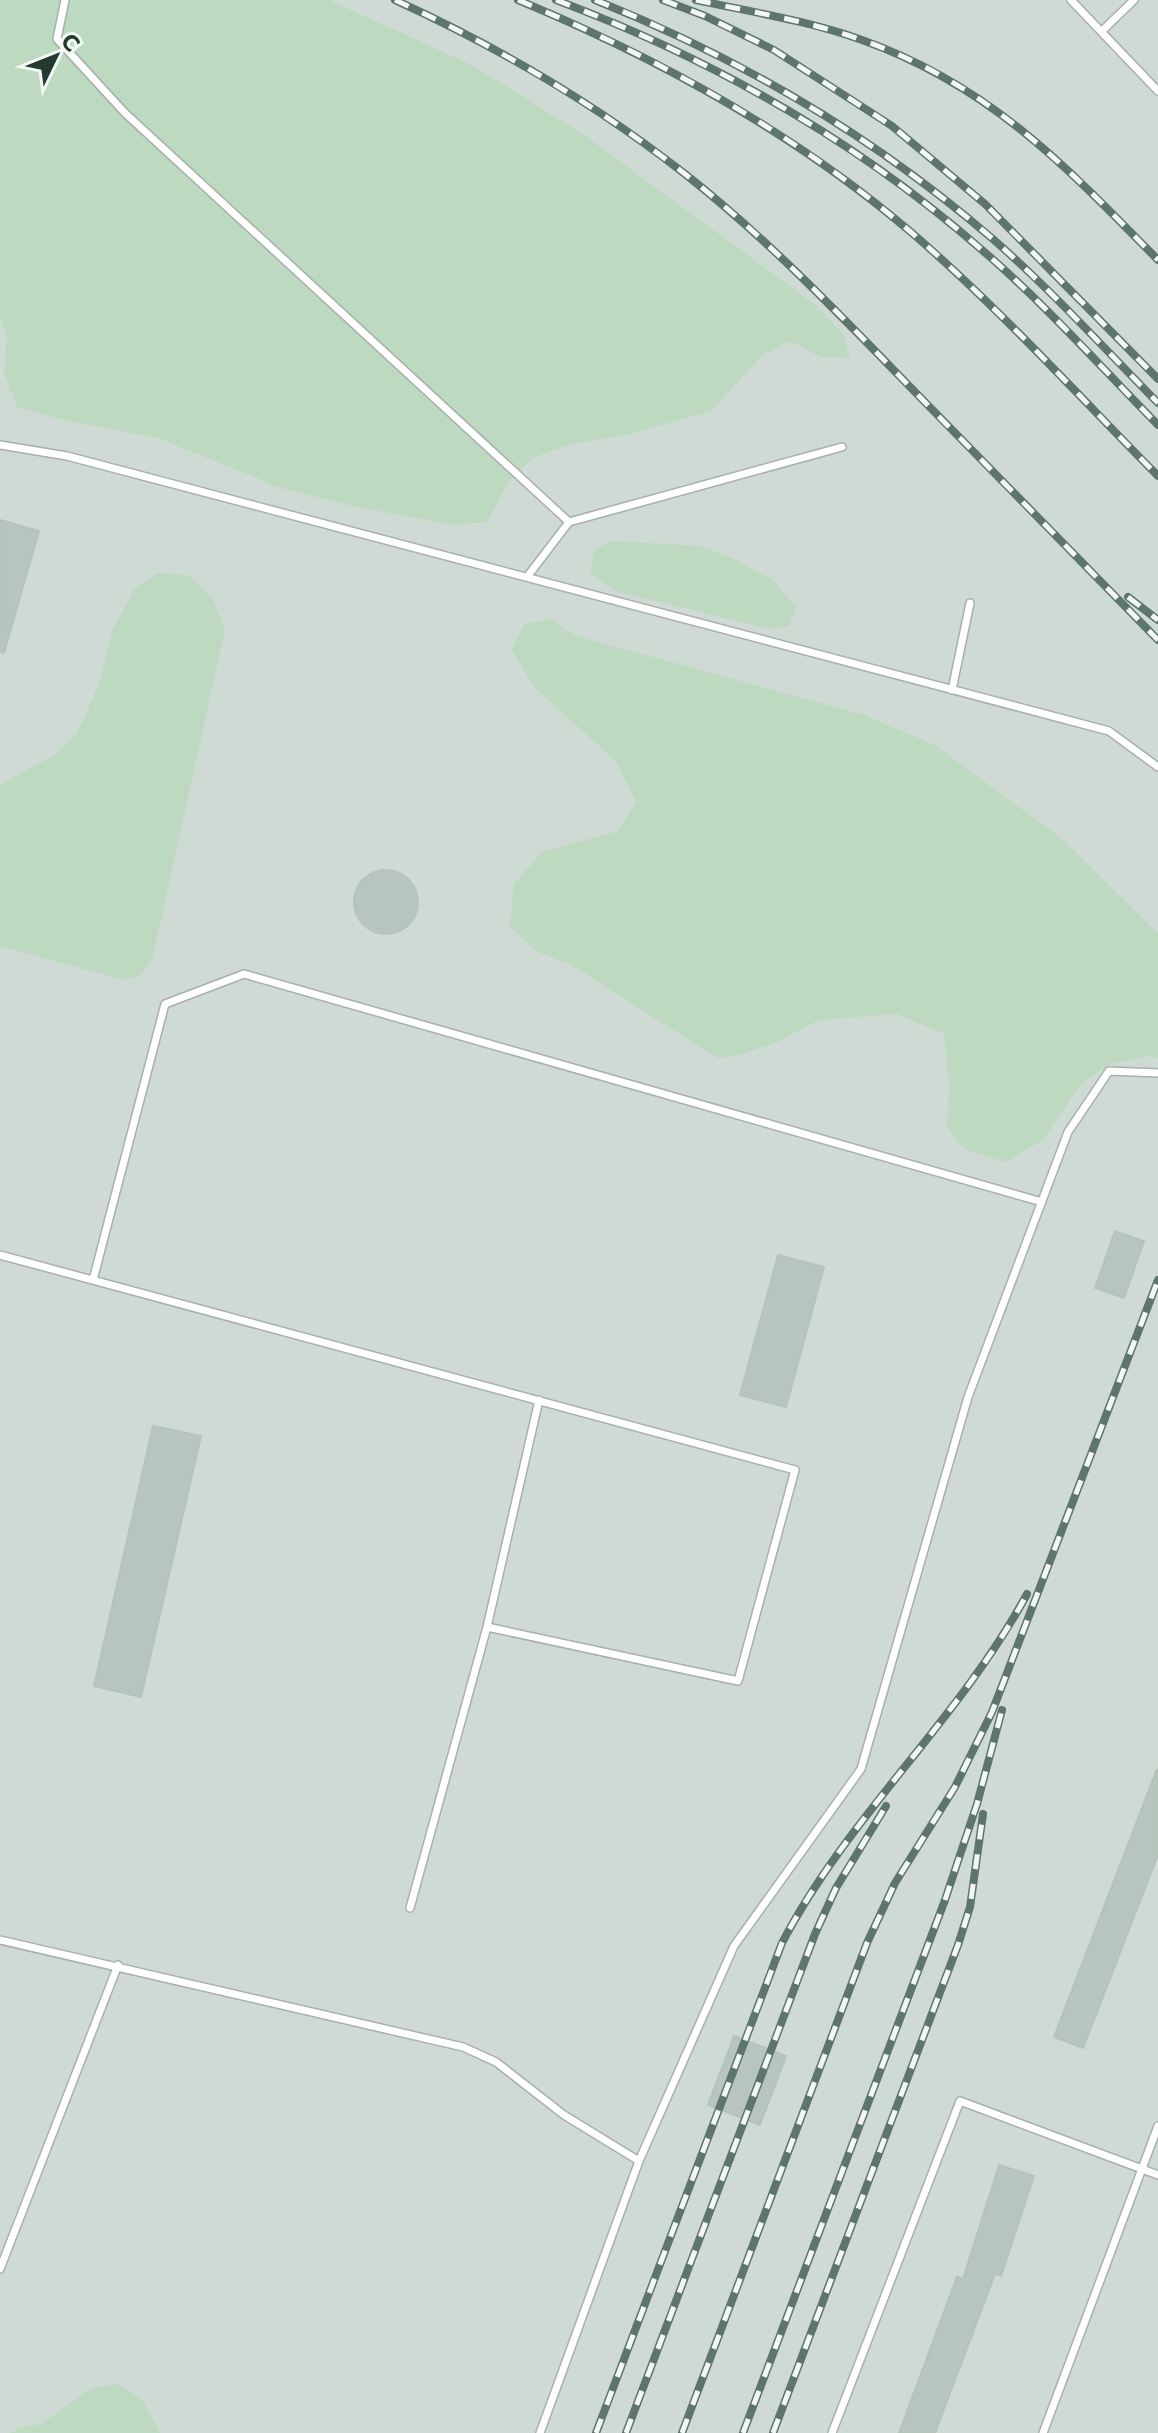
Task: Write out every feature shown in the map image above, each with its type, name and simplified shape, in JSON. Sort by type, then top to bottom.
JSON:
[{"type":"lane","points":[[65,0],[57,39],[125,113],[569,522]]},
{"type":"lane","points":[[1071,0],[1158,91]]},
{"type":"lane","points":[[1102,31],[1134,0]]},
{"type":"lane","points":[[0,445],[67,456],[1109,731],[1158,767]]},
{"type":"lane","points":[[527,577],[569,522],[842,447]]},
{"type":"lane","points":[[952,690],[970,603]]},
{"type":"lane","points":[[93,1280],[165,1004],[244,974],[1042,1202]]},
{"type":"lane","points":[[540,2433],[639,2161],[734,1946],[861,1769],[968,1397],[1068,1132],[1109,1071],[1158,1073]]},
{"type":"lane","points":[[0,1255],[795,1470],[738,1681],[487,1627]]},
{"type":"lane","points":[[410,1908],[487,1627],[539,1400]]},
{"type":"lane","points":[[0,1940],[463,2047],[496,2062],[564,2115],[639,2161]]},
{"type":"lane","points":[[0,2269],[4,2249],[118,1965]]},
{"type":"lane","points":[[832,2433],[960,2101],[1158,2175]]},
{"type":"lane","points":[[1043,2433],[1158,2126]]},
{"type":"shaded area","points":[[27,0],[1158,0],[1158,2433],[0,2433],[0,120]]},
{"type":"green space","points":[[0,0],[329,0],[472,65],[584,135],[818,307],[843,334],[850,358],[821,357],[790,341],[764,354],[711,411],[626,435],[572,444],[534,457],[508,482],[487,522],[453,525],[352,506],[281,488],[158,438],[60,419],[17,407],[4,373],[7,336],[0,315]]},
{"type":"green space","points":[[611,541],[700,546],[732,558],[773,580],[796,607],[789,626],[769,629],[615,591],[590,573],[594,550]]},
{"type":"green space","points":[[157,573],[188,575],[213,600],[225,630],[152,960],[139,976],[124,980],[0,946],[0,785],[56,754],[77,734],[99,684],[113,629],[134,590]]},
{"type":"green space","points":[[552,619],[573,635],[864,715],[935,745],[1062,839],[1158,933],[1158,1058],[1151,1056],[1110,1064],[1080,1085],[1043,1140],[1005,1162],[964,1149],[947,1127],[949,1085],[944,1034],[897,1014],[819,1020],[777,1042],[740,1055],[717,1058],[570,964],[537,952],[510,927],[514,884],[542,852],[618,831],[636,802],[617,762],[534,687],[512,650],[524,624]]},
{"type":"green space","points":[[119,2384],[143,2401],[160,2433],[10,2433],[41,2424],[92,2388]]},
{"type":"building","points":[[0,520],[39,531],[4,653],[0,652]]},
{"type":"building","points":[[380,870],[392,870],[409,879],[416,890],[416,914],[409,925],[392,934],[380,934],[368,929],[359,920],[354,908],[354,896],[359,884],[368,875]]},
{"type":"building","points":[[1115,1231],[1144,1241],[1124,1298],[1095,1288]]},
{"type":"building","points":[[778,1255],[824,1267],[786,1407],[740,1395]]},
{"type":"building","points":[[153,1426],[201,1436],[141,1697],[94,1686]]},
{"type":"building","points":[[1157,1769],[1158,1855],[1083,2048],[1054,2037]]},
{"type":"building","points":[[734,2036],[786,2056],[760,2125],[708,2105]]},
{"type":"building","points":[[999,2165],[1034,2176],[1001,2276],[995,2274],[935,2433],[899,2433],[957,2277],[963,2279]]},
{"type":"railway","points":[[395,0],[545,78],[617,124],[716,199],[833,308],[1158,640]]},
{"type":"railway","points":[[518,0],[623,47],[724,101],[821,163],[867,197],[976,291],[1158,476]]},
{"type":"railway","points":[[556,0],[670,48],[726,76],[833,138],[884,173],[934,210],[1005,271],[1158,425]]},
{"type":"railway","points":[[595,0],[754,75],[805,104],[902,168],[1015,259],[1158,403]]},
{"type":"railway","points":[[663,0],[705,16],[774,50],[892,126],[985,204],[1158,379]]},
{"type":"railway","points":[[696,0],[842,33],[949,80],[987,105],[1057,161],[1158,260]]},
{"type":"railway","points":[[1128,597],[1158,620]]},
{"type":"railway","points":[[682,2433],[867,1943],[895,1883],[955,1787],[992,1712],[1158,1280]]},
{"type":"railway","points":[[596,2433],[782,1943],[839,1852],[970,1683],[1027,1594]]},
{"type":"railway","points":[[743,2433],[945,1900],[977,1804],[1002,1710]]},
{"type":"railway","points":[[626,2433],[815,1934],[836,1888],[886,1806]]},
{"type":"railway","points":[[773,2433],[958,1945],[970,1907],[983,1814]]}]
